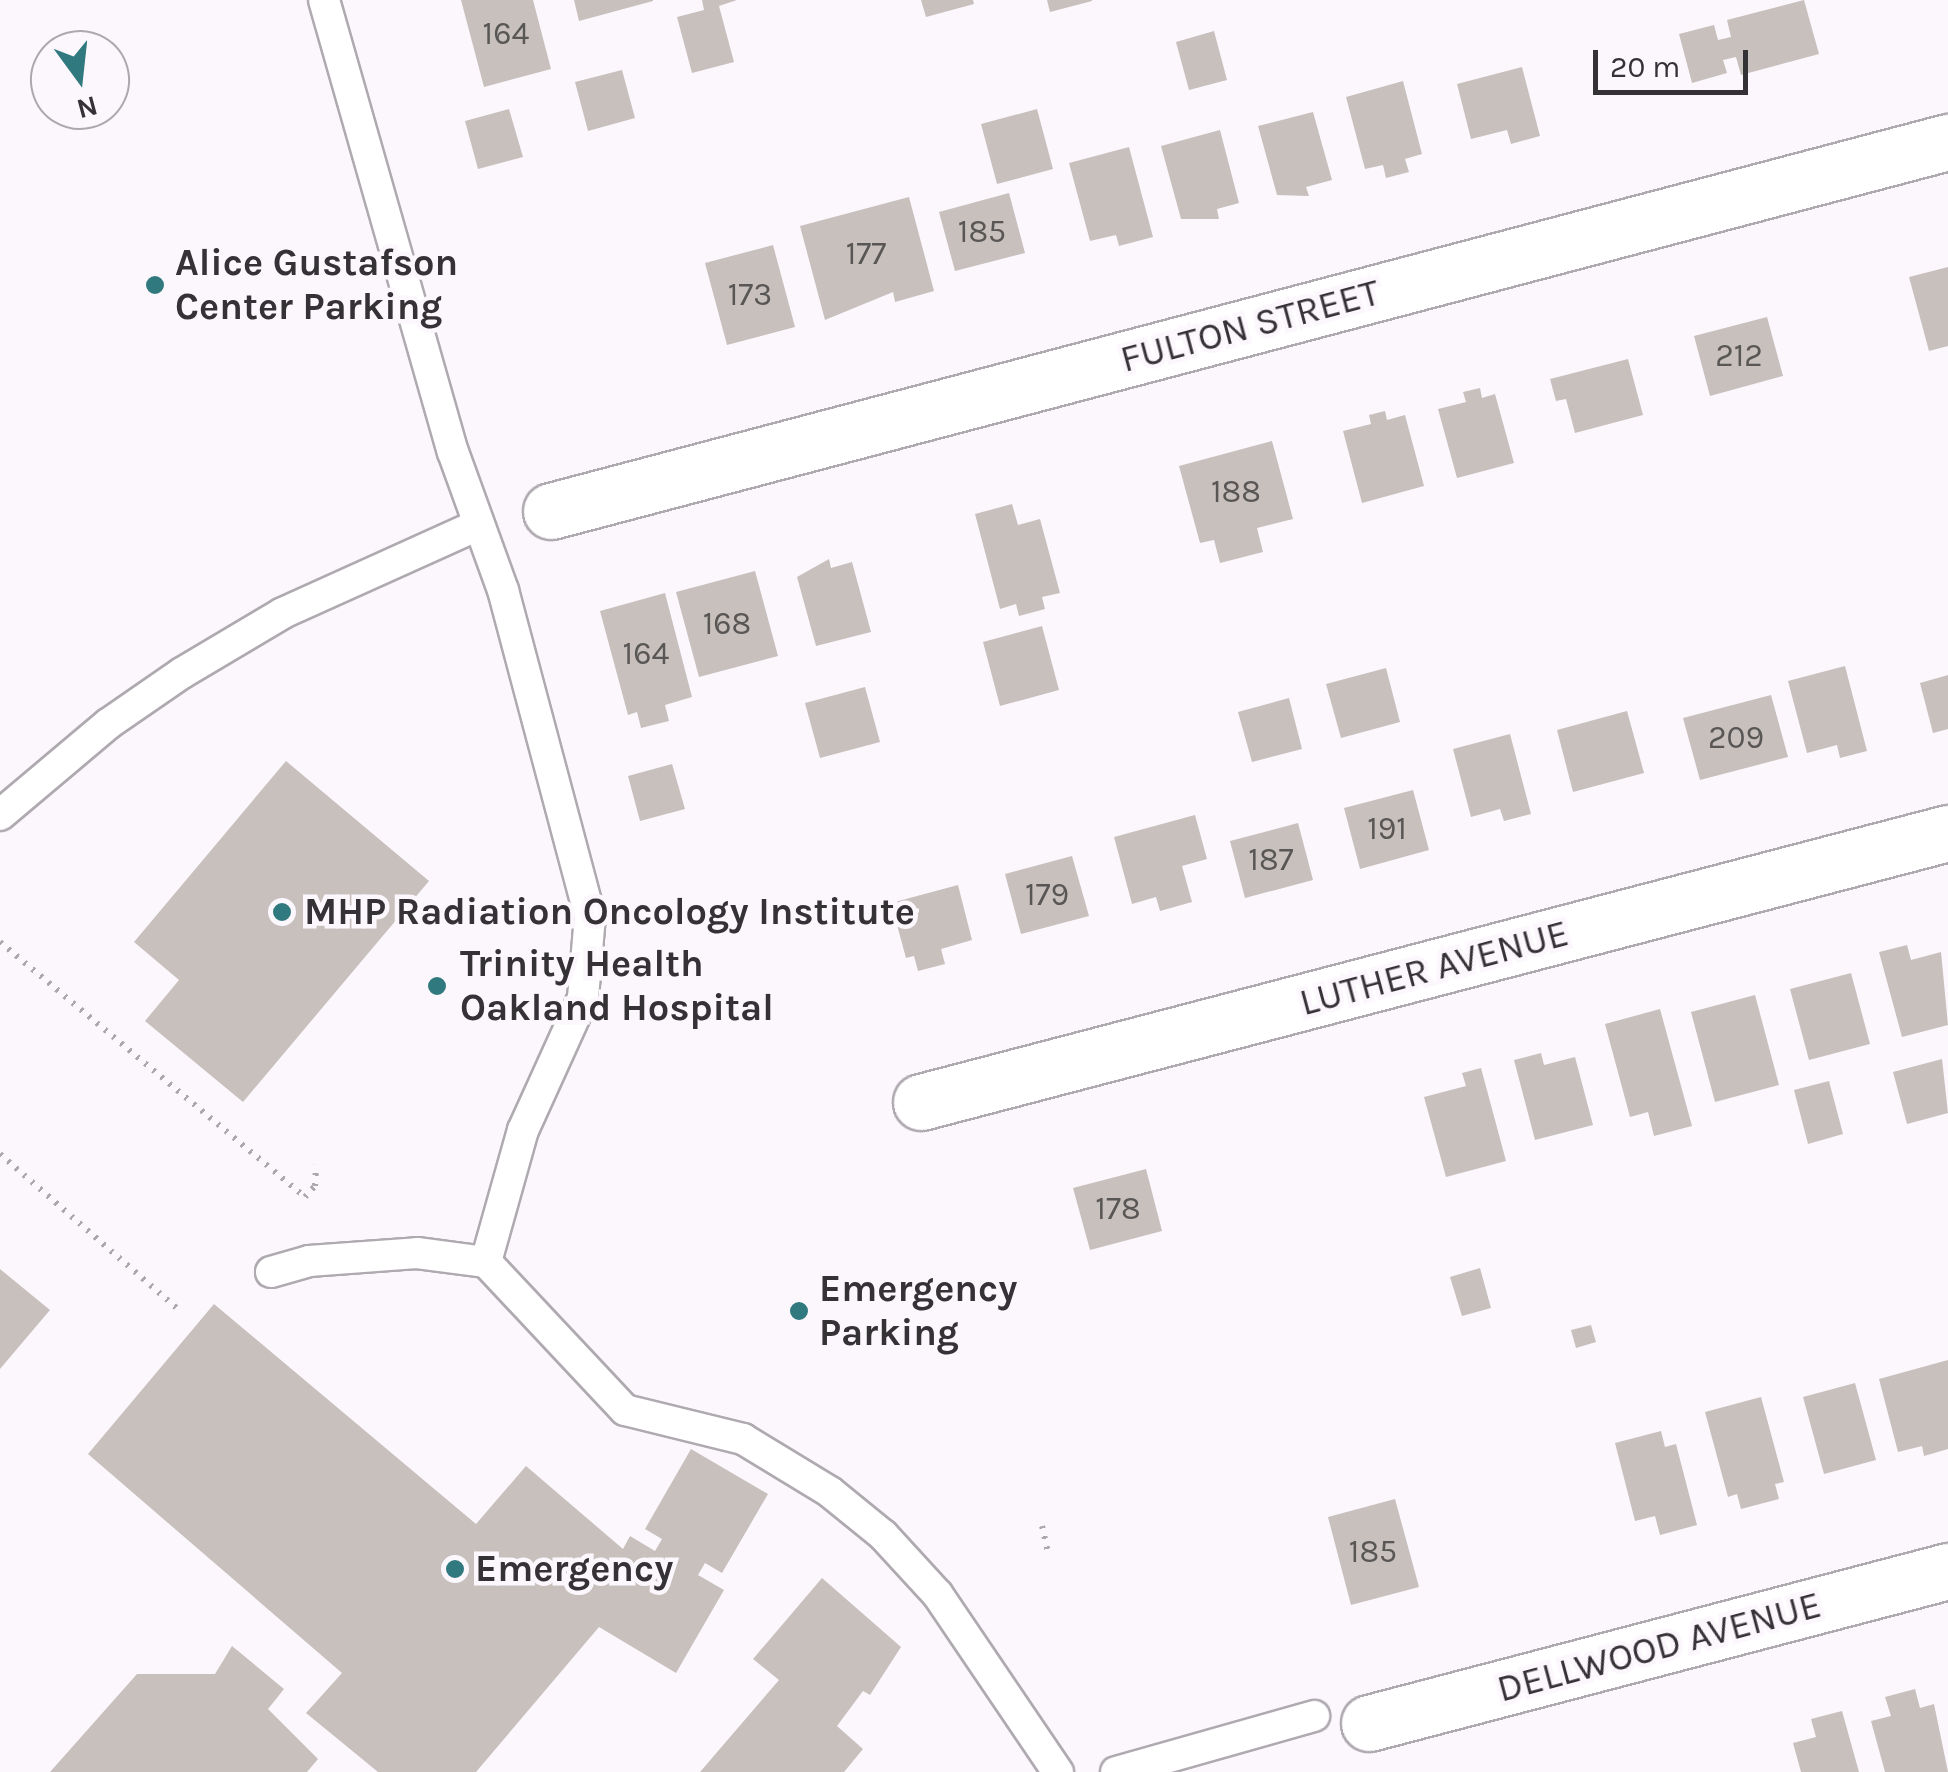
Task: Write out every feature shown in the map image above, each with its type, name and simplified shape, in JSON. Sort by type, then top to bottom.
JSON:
[{"type":"street","name":"FULTON STREET","points":[[552,510],[1948,142]]},
{"type":"street","name":"LUTHER AVENUE","points":[[921,1102],[1948,833]]},
{"type":"street","name":"DELLWOOD AVENUE","points":[[1369,1723],[1948,1571]]},
{"type":"lane","points":[[324,0],[368,170],[478,525],[508,608],[590,916],[583,998],[523,1130],[486,1262]]},
{"type":"lane","points":[[0,814],[108,724],[182,672],[283,613],[478,525]]},
{"type":"lane","points":[[270,1272],[310,1261],[417,1252],[486,1262],[626,1410],[742,1439],[830,1492],[883,1535],[938,1595],[1058,1772]]},
{"type":"lane","points":[[1116,1772],[1314,1716]]},
{"type":"path","points":[[0,942],[305,1197],[315,1186],[316,1164]]},
{"type":"path","points":[[0,1154],[180,1312]]},
{"type":"path","points":[[1042,1526],[1048,1551]]},
{"type":"building","points":[[461,0],[533,0],[551,69],[484,87]]},
{"type":"building","points":[[574,0],[653,0],[653,1],[579,21]]},
{"type":"building","points":[[702,0],[737,0],[719,6],[734,62],[692,73],[677,17],[704,10]]},
{"type":"building","points":[[921,0],[973,0],[974,4],[926,17]]},
{"type":"building","points":[[1047,0],[1092,0],[1092,1],[1050,12]]},
{"type":"building","points":[[1804,0],[1819,54],[1741,75],[1736,57],[1723,60],[1727,73],[1692,83],[1679,34],[1714,25],[1718,40],[1731,37],[1727,20]]},
{"type":"building","points":[[1214,31],[1227,80],[1189,90],[1176,42]]},
{"type":"building","points":[[1522,67],[1540,136],[1511,144],[1507,130],[1471,139],[1457,84]]},
{"type":"building","points":[[622,70],[635,118],[588,131],[575,82]]},
{"type":"building","points":[[1403,81],[1422,154],[1405,159],[1409,172],[1386,178],[1383,165],[1365,169],[1346,97]]},
{"type":"building","points":[[509,109],[523,157],[478,169],[465,121]]},
{"type":"building","points":[[1037,109],[1053,169],[997,184],[981,124]]},
{"type":"building","points":[[1313,112],[1332,180],[1306,187],[1309,196],[1277,195],[1258,126]]},
{"type":"building","points":[[1220,130],[1239,203],[1217,209],[1219,219],[1181,219],[1161,146]]},
{"type":"building","points":[[1129,147],[1153,237],[1119,246],[1116,235],[1090,241],[1069,163]]},
{"type":"building","points":[[1009,193],[1025,253],[955,271],[939,212]]},
{"type":"building","points":[[909,197],[934,291],[895,302],[893,292],[825,320],[800,226]]},
{"type":"building","points":[[773,245],[795,327],[727,345],[705,263]]},
{"type":"building","points":[[1948,267],[1948,346],[1929,351],[1909,277]]},
{"type":"building","points":[[1767,317],[1783,376],[1710,396],[1694,336]]},
{"type":"building","points":[[1628,359],[1643,415],[1575,433],[1566,399],[1556,401],[1550,379]]},
{"type":"building","points":[[1480,388],[1482,398],[1495,394],[1514,463],[1457,478],[1438,409],[1466,402],[1463,392]]},
{"type":"building","points":[[1385,411],[1387,420],[1405,415],[1424,486],[1362,503],[1343,431],[1371,424],[1369,415]]},
{"type":"building","points":[[1272,441],[1293,519],[1257,528],[1263,552],[1220,563],[1214,540],[1200,543],[1179,466]]},
{"type":"building","points":[[1012,504],[1018,525],[1040,519],[1060,593],[1042,597],[1045,609],[1019,616],[1016,604],[1000,609],[975,514]]},
{"type":"building","points":[[829,559],[831,568],[852,562],[871,632],[816,646],[797,577]]},
{"type":"building","points":[[755,571],[778,656],[699,677],[676,592]]},
{"type":"building","points":[[665,593],[692,697],[665,705],[669,721],[641,728],[637,712],[628,715],[600,611]]},
{"type":"building","points":[[1042,626],[1059,690],[1000,706],[983,642]]},
{"type":"building","points":[[1845,666],[1867,751],[1840,758],[1837,745],[1807,753],[1788,681]]},
{"type":"building","points":[[1386,668],[1400,722],[1341,738],[1326,684]]},
{"type":"building","points":[[1948,675],[1948,729],[1933,733],[1920,683]]},
{"type":"building","points":[[865,687],[880,742],[820,758],[805,703]]},
{"type":"building","points":[[1771,695],[1788,757],[1700,780],[1683,718]]},
{"type":"building","points":[[1289,698],[1302,749],[1252,762],[1238,712]]},
{"type":"building","points":[[1627,711],[1644,773],[1573,792],[1557,730]]},
{"type":"building","points":[[1510,734],[1531,814],[1504,821],[1500,809],[1471,817],[1453,749]]},
{"type":"building","name":"MHP Radiation Oncology Institute","points":[[286,761],[429,881],[243,1102],[145,1021],[179,980],[134,942]]},
{"type":"building","points":[[672,764],[685,809],[640,821],[628,776]]},
{"type":"building","points":[[1413,790],[1429,850],[1360,869],[1344,808]]},
{"type":"building","points":[[1195,815],[1207,859],[1182,866],[1192,902],[1160,911],[1156,897],[1132,904],[1114,837]]},
{"type":"building","points":[[1298,823],[1313,880],[1245,898],[1230,841]]},
{"type":"building","points":[[1072,856],[1089,916],[1021,934],[1005,874]]},
{"type":"building","points":[[958,885],[972,940],[941,949],[945,964],[918,971],[914,956],[906,958],[891,903]]},
{"type":"building","points":[[1907,945],[1911,960],[1941,952],[1948,1025],[1902,1037],[1879,952]]},
{"type":"building","points":[[1851,973],[1870,1044],[1809,1060],[1790,989]]},
{"type":"building","points":[[1755,995],[1779,1085],[1715,1102],[1691,1012]]},
{"type":"building","points":[[1660,1009],[1692,1126],[1654,1136],[1648,1112],[1630,1117],[1605,1024]]},
{"type":"building","points":[[1541,1053],[1544,1065],[1575,1057],[1593,1125],[1535,1140],[1514,1060]]},
{"type":"building","points":[[1942,1059],[1948,1113],[1907,1124],[1893,1072]]},
{"type":"building","points":[[1481,1068],[1506,1161],[1446,1177],[1424,1097],[1466,1086],[1462,1073]]},
{"type":"building","points":[[1829,1081],[1843,1134],[1808,1144],[1794,1090]]},
{"type":"building","points":[[1146,1169],[1162,1231],[1090,1250],[1073,1188]]},
{"type":"building","points":[[1480,1268],[1491,1308],[1462,1316],[1450,1277]]},
{"type":"building","points":[[0,1269],[50,1310],[0,1369]]},
{"type":"building","name":"Emergency","points":[[214,1304],[476,1524],[526,1466],[623,1549],[630,1536],[655,1551],[662,1539],[645,1529],[691,1449],[768,1494],[722,1573],[705,1563],[698,1575],[724,1590],[676,1673],[599,1627],[476,1772],[378,1772],[306,1713],[342,1673],[88,1454]]},
{"type":"building","points":[[1591,1325],[1596,1342],[1576,1348],[1571,1330]]},
{"type":"building","points":[[1948,1360],[1948,1449],[1924,1456],[1922,1446],[1898,1452],[1879,1379]]},
{"type":"building","points":[[1855,1383],[1876,1460],[1824,1474],[1803,1397]]},
{"type":"building","points":[[1761,1397],[1784,1482],[1775,1484],[1779,1499],[1741,1509],[1737,1494],[1728,1497],[1705,1412]]},
{"type":"building","points":[[1661,1431],[1665,1447],[1676,1444],[1697,1525],[1660,1535],[1655,1516],[1635,1521],[1615,1443]]},
{"type":"building","points":[[1395,1499],[1419,1587],[1351,1605],[1328,1517]]},
{"type":"building","points":[[822,1578],[901,1647],[870,1695],[863,1691],[837,1726],[863,1749],[844,1772],[700,1772],[779,1680],[753,1659]]},
{"type":"building","points":[[232,1646],[284,1689],[268,1709],[318,1759],[307,1772],[50,1772],[137,1674],[215,1674]]},
{"type":"building","points":[[1915,1689],[1920,1708],[1934,1704],[1948,1772],[1885,1772],[1871,1721],[1891,1716],[1885,1697]]},
{"type":"building","points":[[1842,1711],[1859,1772],[1801,1772],[1793,1743],[1816,1737],[1811,1719]]},
{"type":"place","name":"Alice Gustafson Center Parking","points":[[155,285]]},
{"type":"place","name":"MHP Radiation Oncology Institute","points":[[282,912]]},
{"type":"place","name":"Trinity Health Oakland Hospital","points":[[437,986]]},
{"type":"place","name":"Emergency Parking","points":[[799,1311]]},
{"type":"place","name":"Emergency","points":[[455,1569]]}]
